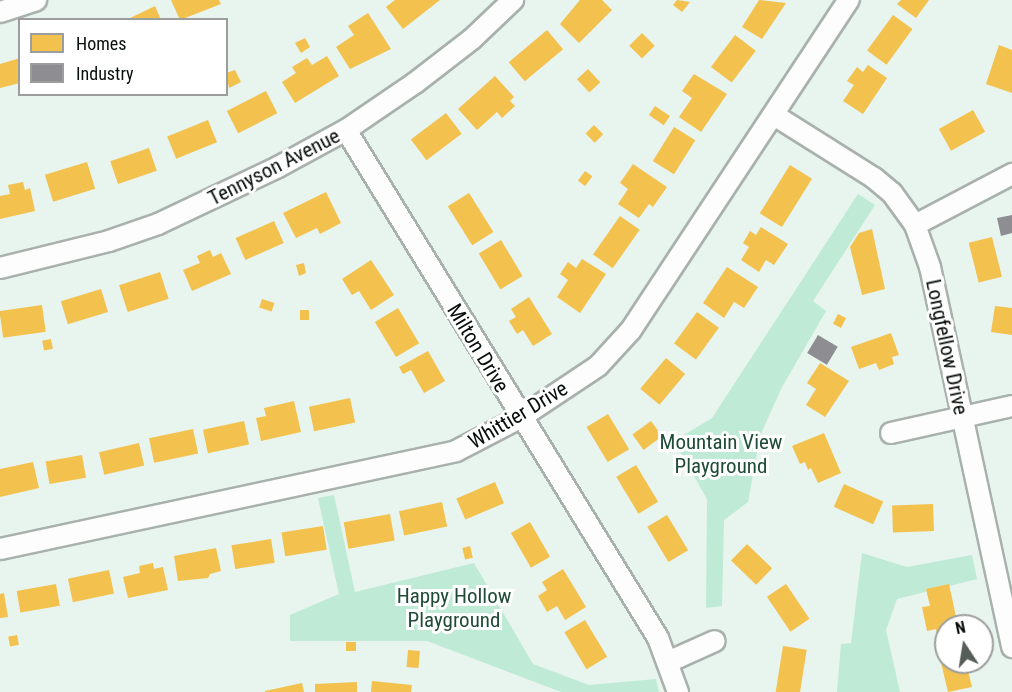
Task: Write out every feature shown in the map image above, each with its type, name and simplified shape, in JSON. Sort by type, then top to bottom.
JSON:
[{"type":"street","points":[[0,12],[36,0]]},
{"type":"street","name":"Tennyson Avenue","points":[[0,268],[158,224],[212,200],[346,130],[462,47],[513,0]]},
{"type":"street","name":"Whittier Drive","points":[[0,549],[456,451],[520,418],[598,366],[616,349],[849,0]]},
{"type":"street","name":"Longfellow Drive","points":[[774,115],[874,178],[892,193],[915,225],[930,267],[1012,648]]},
{"type":"street","name":"Milton Drive","points":[[346,130],[520,418],[646,618],[668,662],[678,692]]},
{"type":"street","points":[[915,225],[1012,174]]},
{"type":"street","points":[[891,433],[1012,406]]},
{"type":"street","points":[[668,662],[715,641]]},
{"type":"green space","name":"Mountain View Playground","points":[[858,194],[875,205],[813,301],[826,311],[781,389],[760,436],[748,502],[724,520],[722,606],[706,608],[707,499],[674,441],[712,418]]},
{"type":"green space","name":"Happy Hollow Playground","points":[[334,495],[355,592],[474,563],[533,664],[589,685],[656,679],[659,692],[561,692],[427,641],[290,641],[290,615],[339,594],[318,498]]},
{"type":"green space","points":[[862,553],[907,567],[972,555],[977,579],[897,599],[886,630],[900,692],[837,692],[841,644],[851,643]]},
{"type":"building: Homes","points":[[171,0],[219,0],[221,4],[185,18],[179,18]]},
{"type":"building: Homes","points":[[395,0],[440,0],[403,29],[386,7]]},
{"type":"building: Homes","points":[[580,0],[602,0],[612,10],[579,43],[560,24]]},
{"type":"building: Homes","points":[[677,0],[690,2],[682,12],[673,5]]},
{"type":"building: Homes","points":[[759,0],[786,3],[762,39],[742,27]]},
{"type":"building: Homes","points":[[901,0],[929,0],[916,18],[897,4]]},
{"type":"building: Homes","points":[[155,6],[160,18],[130,18]]},
{"type":"building: Homes","points":[[368,13],[391,49],[350,69],[336,47],[354,35],[348,26]]},
{"type":"building: Homes","points":[[893,15],[912,29],[887,65],[867,51]]},
{"type":"building: Homes","points":[[547,30],[563,49],[525,81],[509,62]]},
{"type":"building: Homes","points":[[642,33],[655,46],[642,58],[629,46]]},
{"type":"building: Homes","points":[[735,35],[756,51],[732,83],[711,67]]},
{"type":"building: Homes","points":[[305,38],[310,47],[301,53],[295,43]]},
{"type":"building: Homes","points":[[999,45],[1012,50],[1012,93],[986,84]]},
{"type":"building: Homes","points":[[327,56],[339,76],[295,103],[282,82],[296,73],[292,67],[307,58],[312,65]]},
{"type":"building: Homes","points":[[18,59],[18,84],[0,88],[0,64]]},
{"type":"building: Homes","points":[[868,65],[887,78],[863,114],[843,101],[854,85],[847,81],[857,67],[863,72]]},
{"type":"building: Homes","points":[[588,69],[600,82],[589,92],[577,79]]},
{"type":"building: Homes","points":[[235,70],[241,82],[229,88],[228,72]]},
{"type":"building: Homes","points":[[694,74],[727,94],[701,132],[679,117],[692,98],[682,91]]},
{"type":"building: Homes","points":[[495,76],[514,97],[510,101],[515,106],[502,118],[497,112],[477,130],[458,109]]},
{"type":"building: Homes","points":[[266,91],[277,113],[238,133],[227,111]]},
{"type":"building: Homes","points":[[655,106],[670,116],[664,125],[649,115]]},
{"type":"building: Homes","points":[[973,110],[985,132],[951,151],[939,129]]},
{"type":"building: Homes","points":[[446,113],[462,134],[427,160],[411,139]]},
{"type":"building: Homes","points":[[208,120],[217,142],[176,159],[167,136]]},
{"type":"building: Homes","points":[[594,125],[603,134],[595,143],[586,133]]},
{"type":"building: Homes","points":[[674,127],[695,140],[674,174],[653,161]]},
{"type":"building: Homes","points":[[149,148],[157,171],[118,184],[110,161]]},
{"type":"building: Homes","points":[[87,162],[95,189],[53,202],[45,175]]},
{"type":"building: Homes","points":[[633,164],[667,187],[653,207],[649,204],[639,218],[618,204],[628,189],[620,183]]},
{"type":"building: Homes","points":[[790,165],[812,179],[782,227],[760,213]]},
{"type":"building: Homes","points":[[585,171],[592,176],[585,186],[578,181]]},
{"type":"building: Homes","points":[[23,182],[25,190],[30,188],[35,211],[0,219],[0,196],[10,194],[8,185]]},
{"type":"building: Homes","points":[[326,192],[341,223],[320,234],[317,228],[296,238],[283,213]]},
{"type":"building: Homes","points":[[469,193],[493,232],[472,245],[448,206]]},
{"type":"building: Homes","points":[[620,216],[640,230],[613,268],[593,255]]},
{"type":"building: Homes","points":[[274,221],[284,243],[245,260],[236,238]]},
{"type":"building: Homes","points":[[761,227],[788,244],[774,265],[766,260],[759,272],[741,260],[749,247],[743,243],[750,231],[756,235]]},
{"type":"building: Homes","points":[[872,229],[885,289],[862,295],[850,247],[859,233]]},
{"type":"building: Homes","points":[[992,237],[1002,277],[979,283],[969,243]]},
{"type":"building: Homes","points":[[501,240],[523,276],[500,289],[479,253]]},
{"type":"building: Homes","points":[[210,250],[213,257],[221,253],[231,274],[192,291],[183,270],[200,263],[197,256]]},
{"type":"building: Homes","points":[[582,259],[606,274],[580,313],[557,297],[568,280],[560,274],[568,262],[576,268]]},
{"type":"building: Homes","points":[[371,260],[394,295],[371,310],[359,291],[352,295],[342,279]]},
{"type":"building: Homes","points":[[304,263],[306,273],[299,276],[296,265]]},
{"type":"building: Homes","points":[[727,267],[758,287],[744,308],[734,302],[724,318],[703,303]]},
{"type":"building: Homes","points":[[160,272],[169,299],[128,312],[119,285]]},
{"type":"building: Homes","points":[[101,289],[108,312],[68,324],[61,301]]},
{"type":"building: Homes","points":[[529,297],[552,334],[533,346],[523,330],[517,334],[509,321],[516,317],[511,309]]},
{"type":"building: Homes","points":[[262,299],[274,303],[272,312],[259,308]]},
{"type":"building: Homes","points":[[42,305],[46,332],[3,338],[0,311]]},
{"type":"building: Homes","points":[[995,306],[1012,308],[1012,335],[991,332]]},
{"type":"building: Homes","points":[[398,308],[419,343],[396,357],[375,322]]},
{"type":"building: Homes","points":[[300,310],[309,310],[309,320],[300,320]]},
{"type":"building: Homes","points":[[697,312],[719,328],[696,359],[674,344]]},
{"type":"building: Homes","points":[[838,314],[846,318],[841,328],[833,324]]},
{"type":"building: Homes","points":[[891,333],[899,355],[892,357],[894,364],[879,370],[876,363],[859,369],[851,347]]},
{"type":"building: Homes","points":[[51,339],[53,349],[44,351],[42,341]]},
{"type":"building: Homes","points":[[428,351],[445,381],[424,393],[411,370],[403,374],[399,367]]},
{"type":"building: Homes","points":[[666,358],[685,374],[659,405],[640,389]]},
{"type":"building: Homes","points":[[820,363],[849,381],[825,417],[806,405],[816,389],[807,383]]},
{"type":"building: Homes","points":[[350,398],[355,422],[314,431],[309,407]]},
{"type":"building: Homes","points":[[294,401],[301,432],[261,441],[256,418],[266,416],[264,408]]},
{"type":"building: Homes","points":[[608,414],[629,449],[608,462],[587,427]]},
{"type":"building: Homes","points":[[244,421],[249,444],[208,453],[203,430]]},
{"type":"building: Homes","points":[[651,421],[662,436],[644,450],[632,435]]},
{"type":"building: Homes","points":[[193,429],[198,453],[154,463],[149,438]]},
{"type":"building: Homes","points":[[824,433],[841,473],[818,483],[811,468],[808,470],[805,462],[800,464],[792,446]]},
{"type":"building: Homes","points":[[139,443],[144,465],[104,475],[99,452]]},
{"type":"building: Homes","points":[[82,455],[86,478],[50,484],[46,461]]},
{"type":"building: Homes","points":[[33,462],[39,488],[0,497],[0,469]]},
{"type":"building: Homes","points":[[636,465],[658,502],[638,514],[616,477]]},
{"type":"building: Homes","points":[[495,482],[504,503],[465,520],[456,498]]},
{"type":"building: Homes","points":[[844,484],[883,501],[873,524],[834,507]]},
{"type":"building: Homes","points":[[442,502],[447,526],[404,536],[399,511]]},
{"type":"building: Homes","points":[[933,504],[934,531],[893,532],[892,505]]},
{"type":"building: Homes","points":[[390,514],[395,541],[348,549],[344,522]]},
{"type":"building: Homes","points":[[667,515],[688,550],[668,562],[647,527]]},
{"type":"building: Homes","points":[[530,522],[550,557],[531,568],[511,533]]},
{"type":"building: Homes","points":[[323,526],[327,550],[285,556],[282,533]]},
{"type":"building: Homes","points":[[271,539],[275,563],[235,569],[231,545]]},
{"type":"building: Homes","points":[[747,544],[772,568],[756,585],[731,561]]},
{"type":"building: Homes","points":[[470,546],[473,558],[465,560],[462,548]]},
{"type":"building: Homes","points":[[216,548],[221,571],[210,574],[208,578],[178,581],[174,556]]},
{"type":"building: Homes","points":[[153,563],[154,569],[163,567],[168,590],[128,598],[123,577],[140,573],[139,566]]},
{"type":"building: Homes","points":[[563,569],[586,607],[565,620],[557,606],[547,612],[538,596],[547,590],[542,582]]},
{"type":"building: Homes","points":[[109,570],[114,593],[73,602],[68,579]]},
{"type":"building: Homes","points":[[56,584],[60,606],[20,613],[17,591]]},
{"type":"building: Homes","points":[[786,584],[809,619],[790,632],[767,597]]},
{"type":"building: Homes","points":[[949,584],[955,614],[934,614],[934,629],[927,631],[922,607],[930,606],[926,589]]},
{"type":"building: Homes","points":[[4,593],[8,617],[0,618],[0,594]]},
{"type":"building: Homes","points":[[585,620],[607,657],[587,669],[564,632]]},
{"type":"building: Homes","points":[[17,635],[19,645],[10,647],[8,637]]},
{"type":"building: Homes","points":[[346,642],[356,642],[356,651],[346,651]]},
{"type":"building: Homes","points":[[783,646],[807,650],[800,692],[776,692]]},
{"type":"building: Homes","points":[[408,650],[420,651],[418,668],[407,667]]},
{"type":"building: Homes","points":[[944,674],[969,674],[972,687],[948,692]]},
{"type":"building: Homes","points":[[372,681],[412,685],[411,692],[371,692]]},
{"type":"building: Homes","points":[[357,682],[357,692],[315,692],[315,684]]},
{"type":"building: Homes","points":[[302,683],[304,692],[265,692],[265,691]]},
{"type":"building: Industry","points":[[1012,215],[1012,233],[1001,236],[997,218]]},
{"type":"building: Industry","points":[[818,335],[838,347],[827,365],[807,353]]}]
